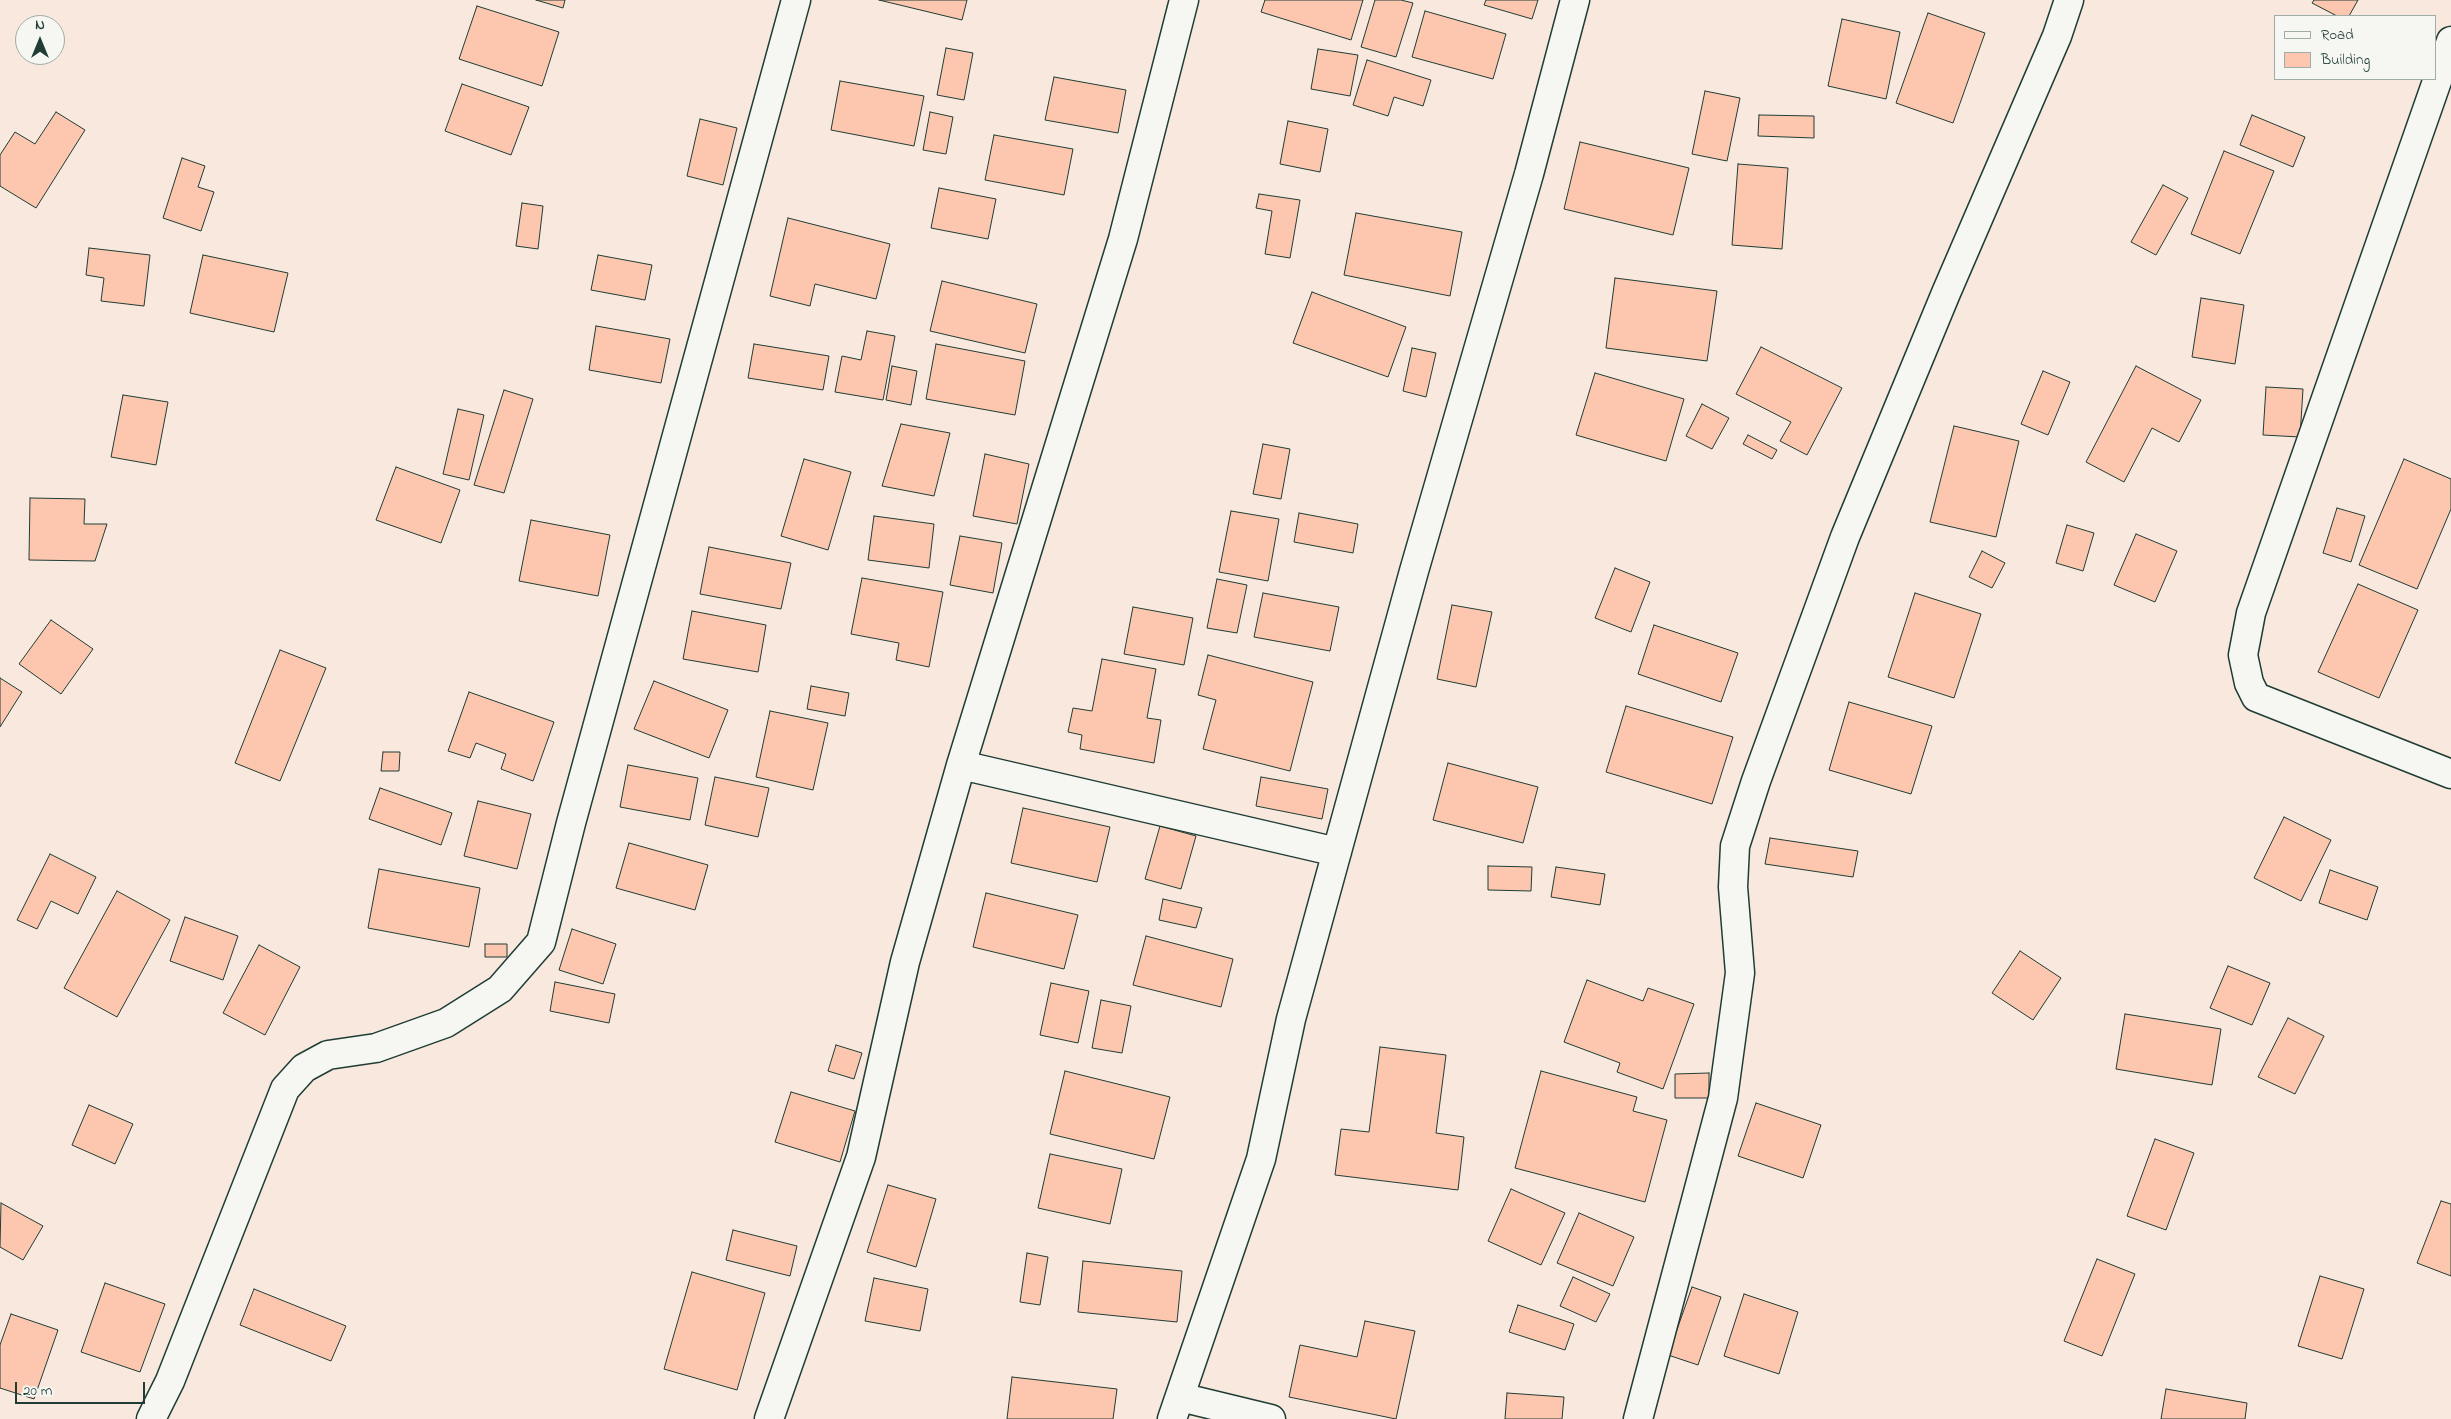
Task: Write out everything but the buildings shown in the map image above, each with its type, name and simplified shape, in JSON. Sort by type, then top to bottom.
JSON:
[{"type":"street","points":[[151,1419],[173,1372],[285,1089],[304,1068],[328,1056],[376,1048],[446,1023],[500,989],[540,942],[570,823],[796,0]]},
{"type":"street","points":[[768,1419],[861,1157],[905,962],[961,765],[1123,239],[1184,0]]},
{"type":"street","points":[[1271,1419],[1176,1408],[1261,1159],[1291,1019],[1414,571],[1529,174],[1575,0]]},
{"type":"street","points":[[1638,1419],[1723,1098],[1740,973],[1733,887],[1735,846],[1756,780],[1845,537],[1946,293],[2057,36],[2069,0]]},
{"type":"street","points":[[2451,41],[2251,613],[2243,655],[2249,683],[2256,697],[2451,774]]},
{"type":"street","points":[[961,765],[1337,852]]}]
